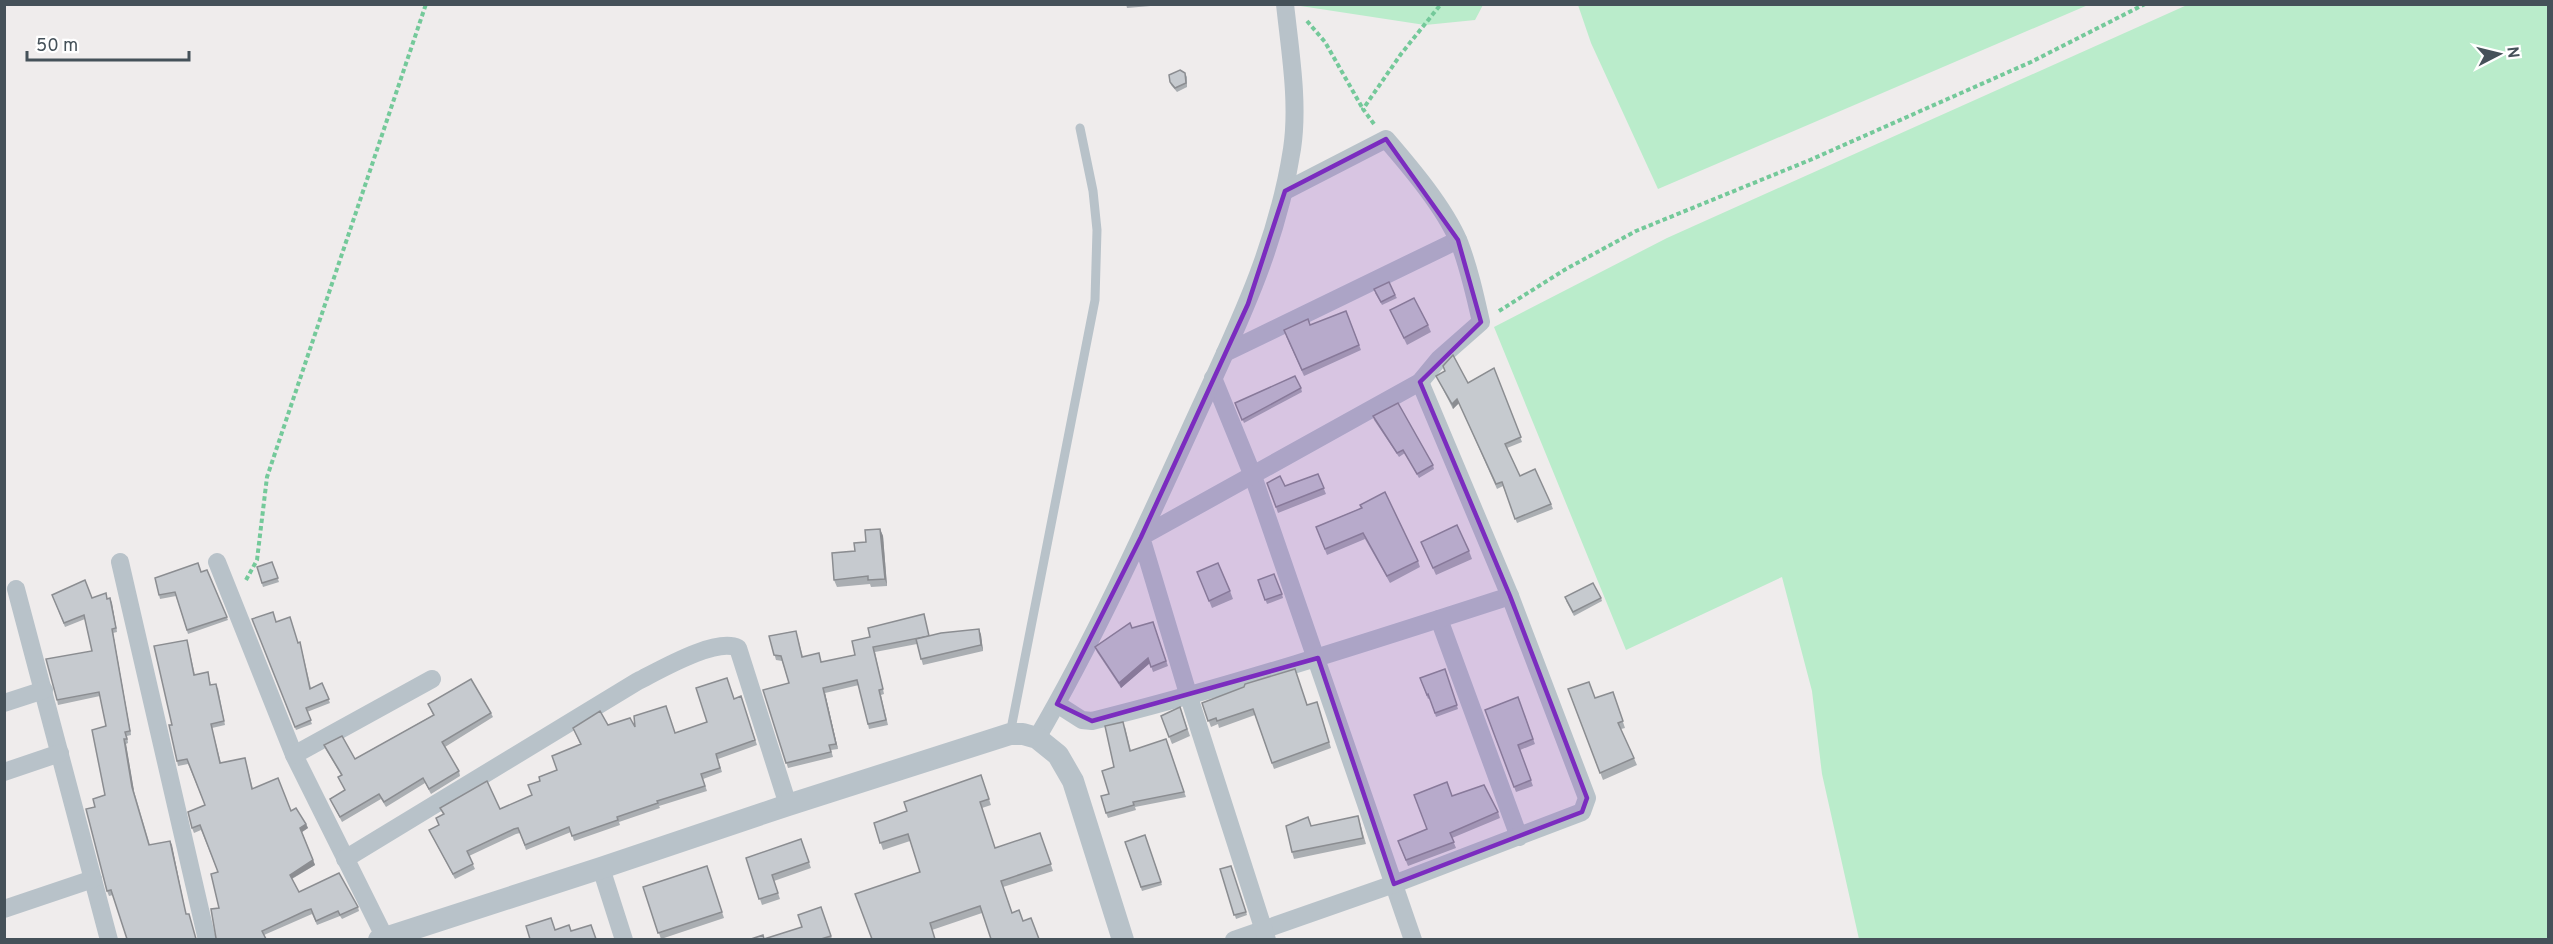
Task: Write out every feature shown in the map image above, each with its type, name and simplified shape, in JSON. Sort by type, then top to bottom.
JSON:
[{"type":"street","points":[[1036,738],[1057,704],[1141,537],[1257,282],[1285,191],[1294,125],[1293,9]]},
{"type":"street","points":[[1141,537],[1420,382],[1438,359],[1481,322],[1471,278],[1458,240],[1439,208],[1386,139],[1285,191]]},
{"type":"street","points":[[1225,353],[1458,240]]},
{"type":"street","points":[[1213,378],[1253,476],[1318,658],[1413,939]]},
{"type":"street","points":[[1234,939],[1266,935],[1582,812],[1587,798],[1510,596],[1420,382]]},
{"type":"street","points":[[1141,537],[1189,697],[1266,935]]},
{"type":"street","points":[[120,562],[207,939]]},
{"type":"street","points":[[217,562],[294,755],[382,939],[1010,734],[1023,734],[1036,738],[1058,755],[1072,781],[1123,939]]},
{"type":"street","points":[[16,589],[109,939]]},
{"type":"street","points":[[1057,704],[1087,722],[1189,697],[1510,596]]},
{"type":"street","points":[[1439,619],[1519,837]]},
{"type":"street","points":[[345,859],[638,681],[678,661],[724,645],[738,648],[788,805]]},
{"type":"street","points":[[294,755],[432,679]]},
{"type":"street","points":[[4,703],[44,690]]},
{"type":"street","points":[[4,772],[60,753]]},
{"type":"street","points":[[601,868],[624,939]]},
{"type":"street","points":[[4,909],[93,879]]},
{"type":"lane","points":[[1010,734],[1095,300],[1097,230],[1093,191],[1080,128]]},
{"type":"path","points":[[234,602],[256,560],[267,477],[426,4]]},
{"type":"path","points":[[1363,109],[1401,54],[1441,4]]},
{"type":"path","points":[[1481,322],[1566,269],[1636,231],[1810,160],[2031,62],[2145,4]]},
{"type":"path","points":[[1293,9],[1325,42],[1363,109],[1386,139]]},
{"type":"highlighted area","points":[[1386,139],[1458,240],[1481,322],[1420,382],[1510,596],[1587,798],[1582,812],[1394,884],[1318,658],[1092,721],[1057,704],[1141,537],[1248,304],[1285,191]]},
{"type":"green space","points":[[1578,4],[2088,5],[1658,189],[1591,43]]},
{"type":"green space","points":[[1294,5],[1483,5],[1475,20],[1425,25]]},
{"type":"green space","points":[[2187,5],[2548,5],[2548,939],[1859,939],[1822,774],[1812,691],[1782,577],[1626,650],[1494,327],[1667,238]]},
{"type":"building","points":[[1180,70],[1185,73],[1186,83],[1175,88],[1170,82],[1169,75]]},
{"type":"building","points":[[1389,282],[1395,295],[1381,302],[1374,289]]},
{"type":"building","points":[[1414,298],[1428,325],[1404,338],[1390,310]]},
{"type":"building","points":[[1346,311],[1359,345],[1302,370],[1284,330],[1308,319],[1310,325]]},
{"type":"building","points":[[1453,355],[1468,383],[1494,368],[1521,437],[1505,444],[1520,476],[1535,469],[1551,504],[1515,519],[1502,482],[1496,484],[1457,399],[1452,404],[1436,376],[1445,371],[1443,366]]},
{"type":"building","points":[[1295,376],[1301,388],[1242,420],[1235,403]]},
{"type":"building","points":[[1398,403],[1433,465],[1417,474],[1403,450],[1397,453],[1373,416]]},
{"type":"building","points":[[1318,474],[1324,488],[1276,507],[1267,483],[1280,476],[1285,486]]},
{"type":"building","points":[[1385,492],[1418,561],[1387,576],[1363,533],[1325,549],[1316,527],[1362,508],[1360,505]]},
{"type":"building","points":[[1457,525],[1469,551],[1433,568],[1421,542]]},
{"type":"building","points":[[880,529],[885,579],[868,580],[868,576],[834,580],[832,553],[855,551],[854,543],[866,542],[865,530]]},
{"type":"building","points":[[272,562],[278,578],[262,583],[257,567]]},
{"type":"building","points":[[198,563],[201,572],[207,570],[227,617],[187,630],[175,592],[159,595],[155,578]]},
{"type":"building","points":[[1218,563],[1230,591],[1209,601],[1197,572]]},
{"type":"building","points":[[1274,574],[1282,594],[1265,600],[1258,580]]},
{"type":"building","points":[[85,580],[92,598],[106,593],[107,599],[110,598],[116,628],[112,629],[130,731],[125,732],[127,739],[124,739],[132,787],[149,845],[170,841],[186,914],[189,914],[196,939],[127,939],[111,890],[107,891],[86,809],[95,807],[93,799],[105,795],[92,730],[106,726],[99,692],[57,700],[46,659],[92,651],[84,615],[64,623],[52,595]]},
{"type":"building","points":[[1593,583],[1601,598],[1573,612],[1565,597]]},
{"type":"building","points":[[273,612],[276,622],[290,617],[298,643],[300,642],[310,689],[322,683],[329,699],[306,708],[311,720],[295,727],[252,619]]},
{"type":"building","points":[[924,614],[929,636],[873,647],[883,689],[879,690],[886,720],[868,724],[857,680],[823,688],[836,744],[829,745],[831,752],[786,763],[763,690],[789,683],[781,656],[774,655],[769,636],[796,631],[802,657],[819,653],[821,662],[855,655],[852,641],[870,637],[868,628]]},
{"type":"building","points":[[1153,622],[1166,661],[1151,667],[1148,658],[1119,683],[1095,647],[1130,623],[1132,628]]},
{"type":"building","points":[[979,629],[981,645],[921,659],[916,639],[941,633]]},
{"type":"building","points":[[187,640],[194,675],[208,672],[210,685],[216,684],[224,721],[211,724],[220,763],[245,758],[252,789],[278,778],[291,811],[296,808],[306,824],[300,828],[313,860],[290,875],[299,892],[339,873],[358,907],[340,915],[338,911],[316,921],[311,909],[305,911],[262,931],[266,939],[215,939],[211,909],[219,908],[211,874],[218,872],[200,825],[192,828],[188,812],[205,805],[187,759],[177,761],[169,725],[172,725],[154,646]]},
{"type":"building","points":[[1295,669],[1307,705],[1317,702],[1329,742],[1272,763],[1253,709],[1217,721],[1216,718],[1208,721],[1202,703],[1244,687],[1245,684]]},
{"type":"building","points":[[1445,669],[1457,705],[1435,713],[1420,678]]},
{"type":"building","points":[[727,678],[734,699],[741,696],[755,740],[716,754],[720,768],[701,774],[705,786],[657,801],[658,803],[617,817],[618,820],[572,836],[569,827],[525,845],[518,828],[514,829],[467,851],[473,864],[453,874],[429,830],[439,825],[436,818],[444,814],[440,808],[487,781],[500,809],[532,795],[528,785],[540,781],[539,777],[557,770],[552,756],[581,744],[573,728],[600,711],[608,725],[630,718],[635,727],[634,716],[666,706],[675,733],[707,722],[696,688]]},
{"type":"building","points":[[471,679],[491,713],[442,742],[459,771],[429,789],[423,778],[384,802],[379,794],[340,817],[330,799],[345,790],[338,777],[342,775],[324,745],[342,736],[355,759],[434,715],[428,704]]},
{"type":"building","points":[[1589,682],[1595,698],[1613,692],[1623,721],[1618,723],[1634,758],[1600,773],[1568,689]]},
{"type":"building","points":[[1518,697],[1533,739],[1518,745],[1531,780],[1514,787],[1485,710]]},
{"type":"building","points":[[1180,707],[1187,729],[1169,737],[1161,716]]},
{"type":"building","points":[[1123,722],[1130,751],[1166,739],[1184,792],[1133,802],[1134,805],[1106,813],[1101,796],[1109,794],[1102,771],[1114,767],[1105,726]]},
{"type":"building","points":[[981,775],[989,799],[980,802],[995,848],[1040,833],[1051,864],[1001,881],[1012,913],[1019,910],[1023,921],[1031,918],[1039,939],[991,939],[980,906],[930,923],[935,939],[872,939],[855,894],[920,872],[908,834],[880,843],[874,823],[907,811],[904,802]]},
{"type":"building","points":[[1447,782],[1452,796],[1484,785],[1498,812],[1450,833],[1454,842],[1406,860],[1398,841],[1427,829],[1414,795]]},
{"type":"building","points":[[1358,816],[1363,838],[1292,852],[1286,826],[1308,817],[1311,826]]},
{"type":"building","points":[[1145,835],[1161,882],[1141,887],[1125,842]]},
{"type":"building","points":[[801,839],[809,862],[772,875],[778,893],[759,899],[746,858]]},
{"type":"building","points":[[707,866],[722,912],[658,933],[643,887]]},
{"type":"building","points":[[1231,866],[1246,912],[1234,915],[1220,869]]},
{"type":"building","points":[[821,907],[831,936],[821,939],[764,939],[802,927],[798,915]]},
{"type":"building","points":[[551,918],[555,930],[569,925],[571,931],[591,925],[596,939],[530,939],[526,926]]},
{"type":"building","points":[[763,935],[764,939],[751,939]]}]
